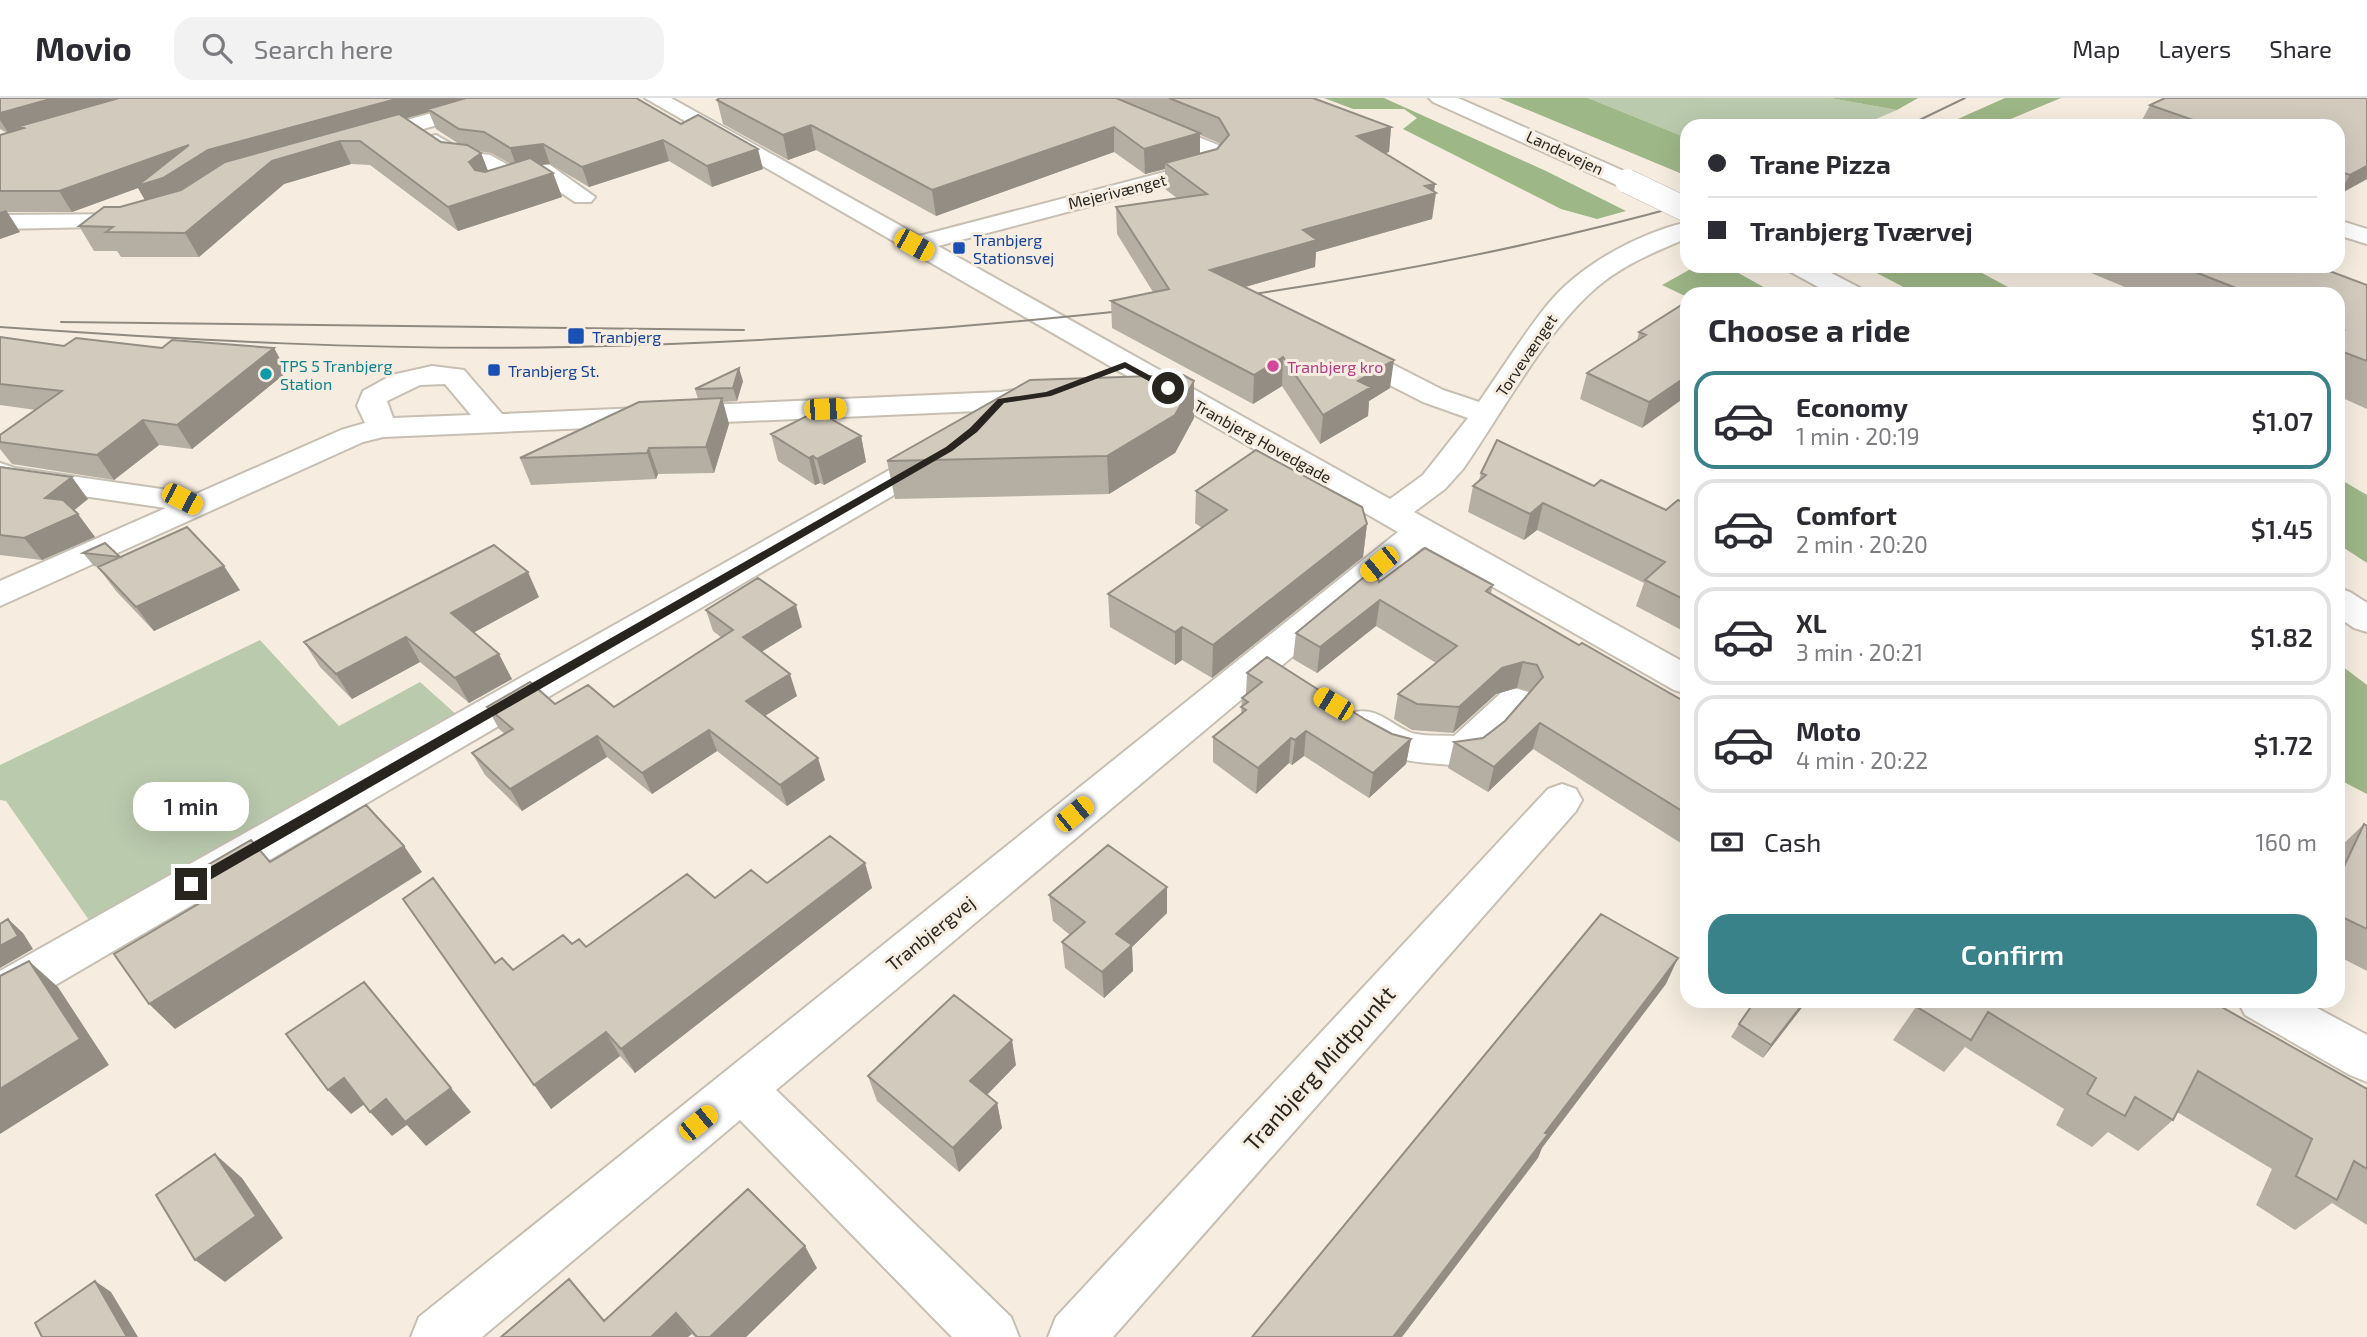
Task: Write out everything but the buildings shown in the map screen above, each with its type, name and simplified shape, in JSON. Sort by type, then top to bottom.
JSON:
[{"type":"street","points":[[347,144],[414,127],[465,104],[511,98]]},
{"type":"street","name":"Tranbjerg Hovedgade","points":[[656,98],[1680,677]]},
{"type":"street","name":"Mejerivænget","points":[[914,245],[1207,167],[1215,160],[1210,150],[1083,98]]},
{"type":"street","name":"Landevejen","points":[[1440,98],[1680,207]]},
{"type":"street","points":[[414,127],[460,158],[482,160],[504,182],[542,170],[583,197]]},
{"type":"street","points":[[7,222],[41,202]]},
{"type":"street","points":[[7,222],[134,222],[159,214]]},
{"type":"street","points":[[2345,229],[2367,237]]},
{"type":"street","name":"Torvevænget","points":[[1406,522],[1434,482],[1452,462],[1559,308],[1589,280],[1622,257],[1680,232]]},
{"type":"street","points":[[1811,273],[1838,287]]},
{"type":"street","points":[[1324,341],[1433,396],[1486,414]]},
{"type":"street","points":[[0,595],[352,436],[382,428],[1001,401],[1083,383],[1125,364]]},
{"type":"street","points":[[382,428],[372,406],[373,397],[409,377],[426,374],[454,376],[496,425]]},
{"type":"street","points":[[0,994],[949,449],[973,430],[1001,401]]},
{"type":"street","points":[[0,472],[7,476],[182,499],[197,507]]},
{"type":"street","name":"Tranbjergvej","points":[[439,1337],[741,1088],[1280,671],[1406,522]]},
{"type":"street","points":[[2345,605],[2367,620]]},
{"type":"street","points":[[1333,704],[1403,747],[1463,751],[1515,702]]},
{"type":"street","name":"Tranbjerg Midtpunkt","points":[[1076,1337],[1562,800]]},
{"type":"street","points":[[2274,1008],[2367,1060]]},
{"type":"street","points":[[741,1088],[991,1337]]},
{"type":"green space","points":[[1324,98],[1384,98],[1546,171],[1626,211],[1597,219],[1561,209],[1403,129],[1417,118],[1404,109],[1353,109]]},
{"type":"green space","points":[[1499,98],[1588,98],[1680,135],[1680,173]]},
{"type":"green space","points":[[1588,98],[1830,98],[1897,110],[1876,119],[1680,119],[1680,135]]},
{"type":"green space","points":[[1830,98],[1918,98],[1897,110]]},
{"type":"green space","points":[[2005,98],[2061,98],[2011,119],[1958,119]]},
{"type":"green space","points":[[1683,273],[1738,273],[1764,287],[1680,287],[1680,294],[1662,285]]},
{"type":"green space","points":[[1876,273],[1982,273],[2008,287],[1904,287]]},
{"type":"green space","points":[[2345,482],[2367,495],[2367,563],[2345,549]]},
{"type":"green space","points":[[260,640],[339,726],[420,682],[458,716],[91,923],[6,801],[0,800],[0,765]]},
{"type":"green space","points":[[2345,668],[2367,685],[2367,794],[2345,783]]},
{"type":"tram line","points":[[1922,119],[1965,98]]},
{"type":"tram line","points":[[1240,296],[1465,257],[1576,233],[1680,206]]},
{"type":"tram line","points":[[0,327],[284,343],[569,347],[851,334],[1132,310]]},
{"type":"tram line","points":[[61,322],[744,330]]},
{"type":"place","name":"Tranbjerg Stationsvej","points":[[959,248]]},
{"type":"place","name":"Tranbjerg","points":[[576,336]]},
{"type":"place","name":"Tranbjerg kro","points":[[1273,366]]},
{"type":"place","name":"Tranbjerg St.","points":[[494,370]]},
{"type":"place","name":"TPS 5 Tranbjerg Station","points":[[266,374]]},
{"type":"route","points":[[191,884],[949,449],[973,430],[1001,401],[1073,387],[1125,364],[1168,388]]}]
